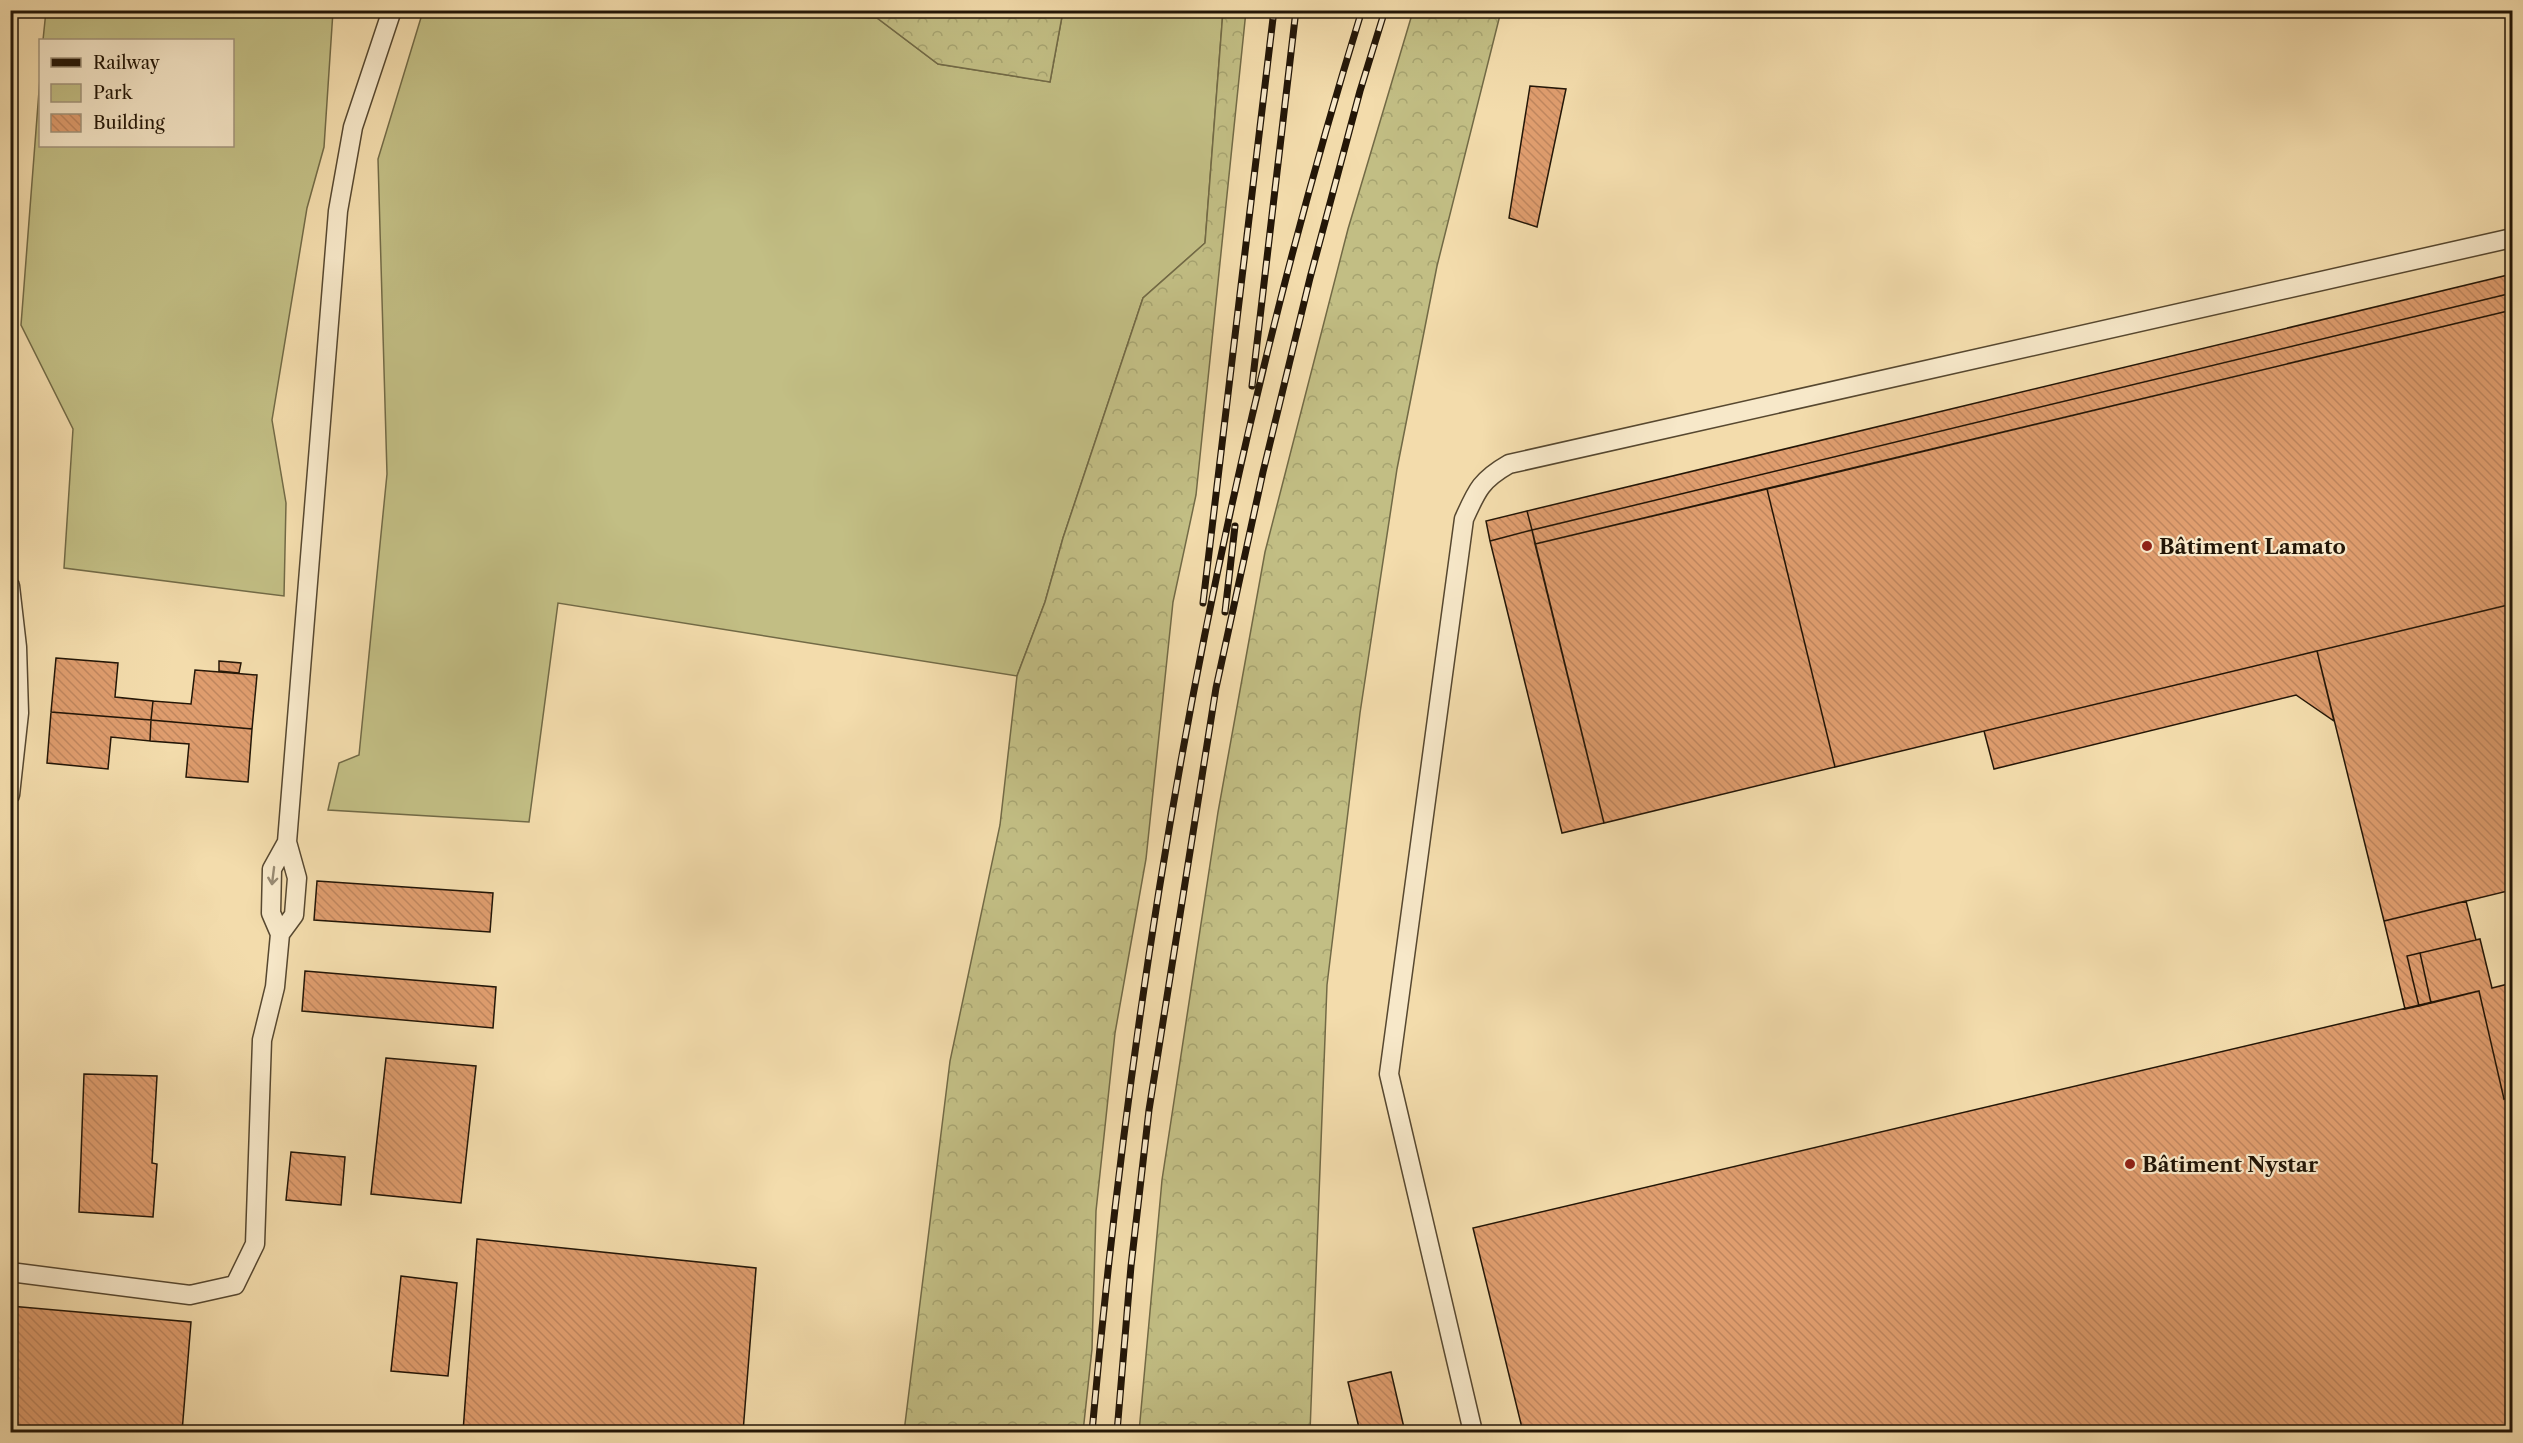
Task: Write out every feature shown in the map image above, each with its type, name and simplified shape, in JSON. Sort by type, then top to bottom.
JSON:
[{"type":"lane","points":[[280,934],[294,915],[297,887],[297,872],[287,842],[338,211],[353,127],[392,10]]},
{"type":"lane","points":[[1473,1432],[1389,1074],[1464,519],[1474,497],[1489,476],[1509,464],[2512,238]]},
{"type":"lane","points":[[10,586],[17,647],[19,713],[10,795]]},
{"type":"lane","points":[[10,1272],[190,1295],[235,1285],[255,1244],[262,1040],[275,987],[280,934],[271,913],[272,869],[287,842]]},
{"type":"green space","points":[[799,10],[799,16],[877,18],[938,64],[1050,82],[1063,11],[1223,11],[1205,243],[1143,298],[1063,538],[1045,602],[1017,676],[558,603],[529,822],[328,810],[339,763],[359,755],[387,474],[378,159],[423,11]]},
{"type":"green space","points":[[799,10],[1063,11],[1050,82],[938,64],[877,18],[798,16]]},
{"type":"green space","points":[[46,11],[333,11],[324,147],[307,208],[272,420],[286,503],[284,596],[64,568],[73,429],[21,325],[39,91],[39,147],[234,147],[234,39],[43,39]]},
{"type":"green space","points":[[1223,11],[1246,11],[1196,495],[1173,602],[1146,859],[1115,1033],[1096,1211],[1092,1349],[1083,1432],[904,1432],[950,1061],[1000,825],[1017,676],[1045,602],[1063,538],[1143,298],[1205,243]]},
{"type":"green space","points":[[1413,11],[1501,11],[1437,266],[1397,469],[1360,713],[1327,985],[1310,1432],[1139,1432],[1162,1180],[1218,812],[1265,552],[1348,229]]},
{"type":"building","points":[[1530,86],[1566,89],[1537,227],[1509,218]]},
{"type":"building","points":[[2512,274],[2512,293],[1532,530],[1527,511]]},
{"type":"building","points":[[2512,293],[2512,310],[1535,544],[1532,530]]},
{"type":"building","name":"Bâtiment Lamato","points":[[2512,310],[2512,604],[1835,767],[1767,489]]},
{"type":"building","points":[[1767,489],[1835,767],[1604,823],[1535,544]]},
{"type":"building","points":[[1527,511],[1532,530],[1490,541],[1486,521]]},
{"type":"building","points":[[1532,530],[1604,823],[1562,833],[1490,541]]},
{"type":"building","points":[[2512,604],[2512,890],[2384,921],[2317,651]]},
{"type":"building","points":[[2317,651],[2334,721],[2296,695],[1994,769],[1984,731]]},
{"type":"building","points":[[56,658],[118,663],[115,697],[153,701],[151,720],[51,712]]},
{"type":"building","points":[[219,661],[241,663],[239,673],[219,671]]},
{"type":"building","points":[[195,670],[257,675],[252,729],[151,720],[153,701],[191,704]]},
{"type":"building","points":[[51,712],[151,720],[150,741],[111,737],[108,769],[47,763]]},
{"type":"building","points":[[151,720],[252,729],[248,782],[186,777],[189,744],[150,741]]},
{"type":"building","points":[[317,881],[493,893],[490,932],[314,920]]},
{"type":"building","points":[[2466,901],[2476,940],[2407,956],[2419,1006],[2405,1009],[2384,921]]},
{"type":"building","points":[[2480,939],[2492,988],[2512,983],[2512,1097],[2504,1099],[2479,991],[2431,1003],[2420,953]]},
{"type":"building","points":[[2420,953],[2431,1003],[2419,1006],[2407,956]]},
{"type":"building","points":[[305,971],[496,987],[493,1028],[302,1011]]},
{"type":"building","name":"Bâtiment Nystar","points":[[2479,991],[2504,1099],[2512,1097],[2512,1432],[1523,1432],[1473,1228]]},
{"type":"building","points":[[386,1058],[476,1066],[461,1203],[371,1194]]},
{"type":"building","points":[[84,1074],[157,1076],[152,1163],[157,1164],[153,1217],[79,1212]]},
{"type":"building","points":[[291,1152],[345,1157],[341,1205],[286,1200]]},
{"type":"building","points":[[477,1239],[756,1268],[743,1432],[463,1432]]},
{"type":"building","points":[[401,1276],[457,1283],[448,1376],[391,1371]]},
{"type":"building","points":[[10,1306],[191,1322],[182,1432],[10,1432]]},
{"type":"building","points":[[1391,1372],[1405,1432],[1360,1432],[1348,1382]]},
{"type":"railway","points":[[1203,603],[1274,10]]},
{"type":"railway","points":[[1252,386],[1296,10]]},
{"type":"railway","points":[[1092,1432],[1110,1252],[1132,1072],[1159,893],[1190,714],[1225,536],[1266,359],[1311,184],[1362,10]]},
{"type":"railway","points":[[1117,1432],[1131,1266],[1149,1110],[1216,688],[1263,472],[1310,278],[1360,91],[1385,10]]},
{"type":"railway","points":[[1225,612],[1235,526]]},
{"type":"place","name":"Bâtiment Lamato","points":[[2147,546]]},
{"type":"place","name":"Bâtiment Nystar","points":[[2130,1164]]}]
